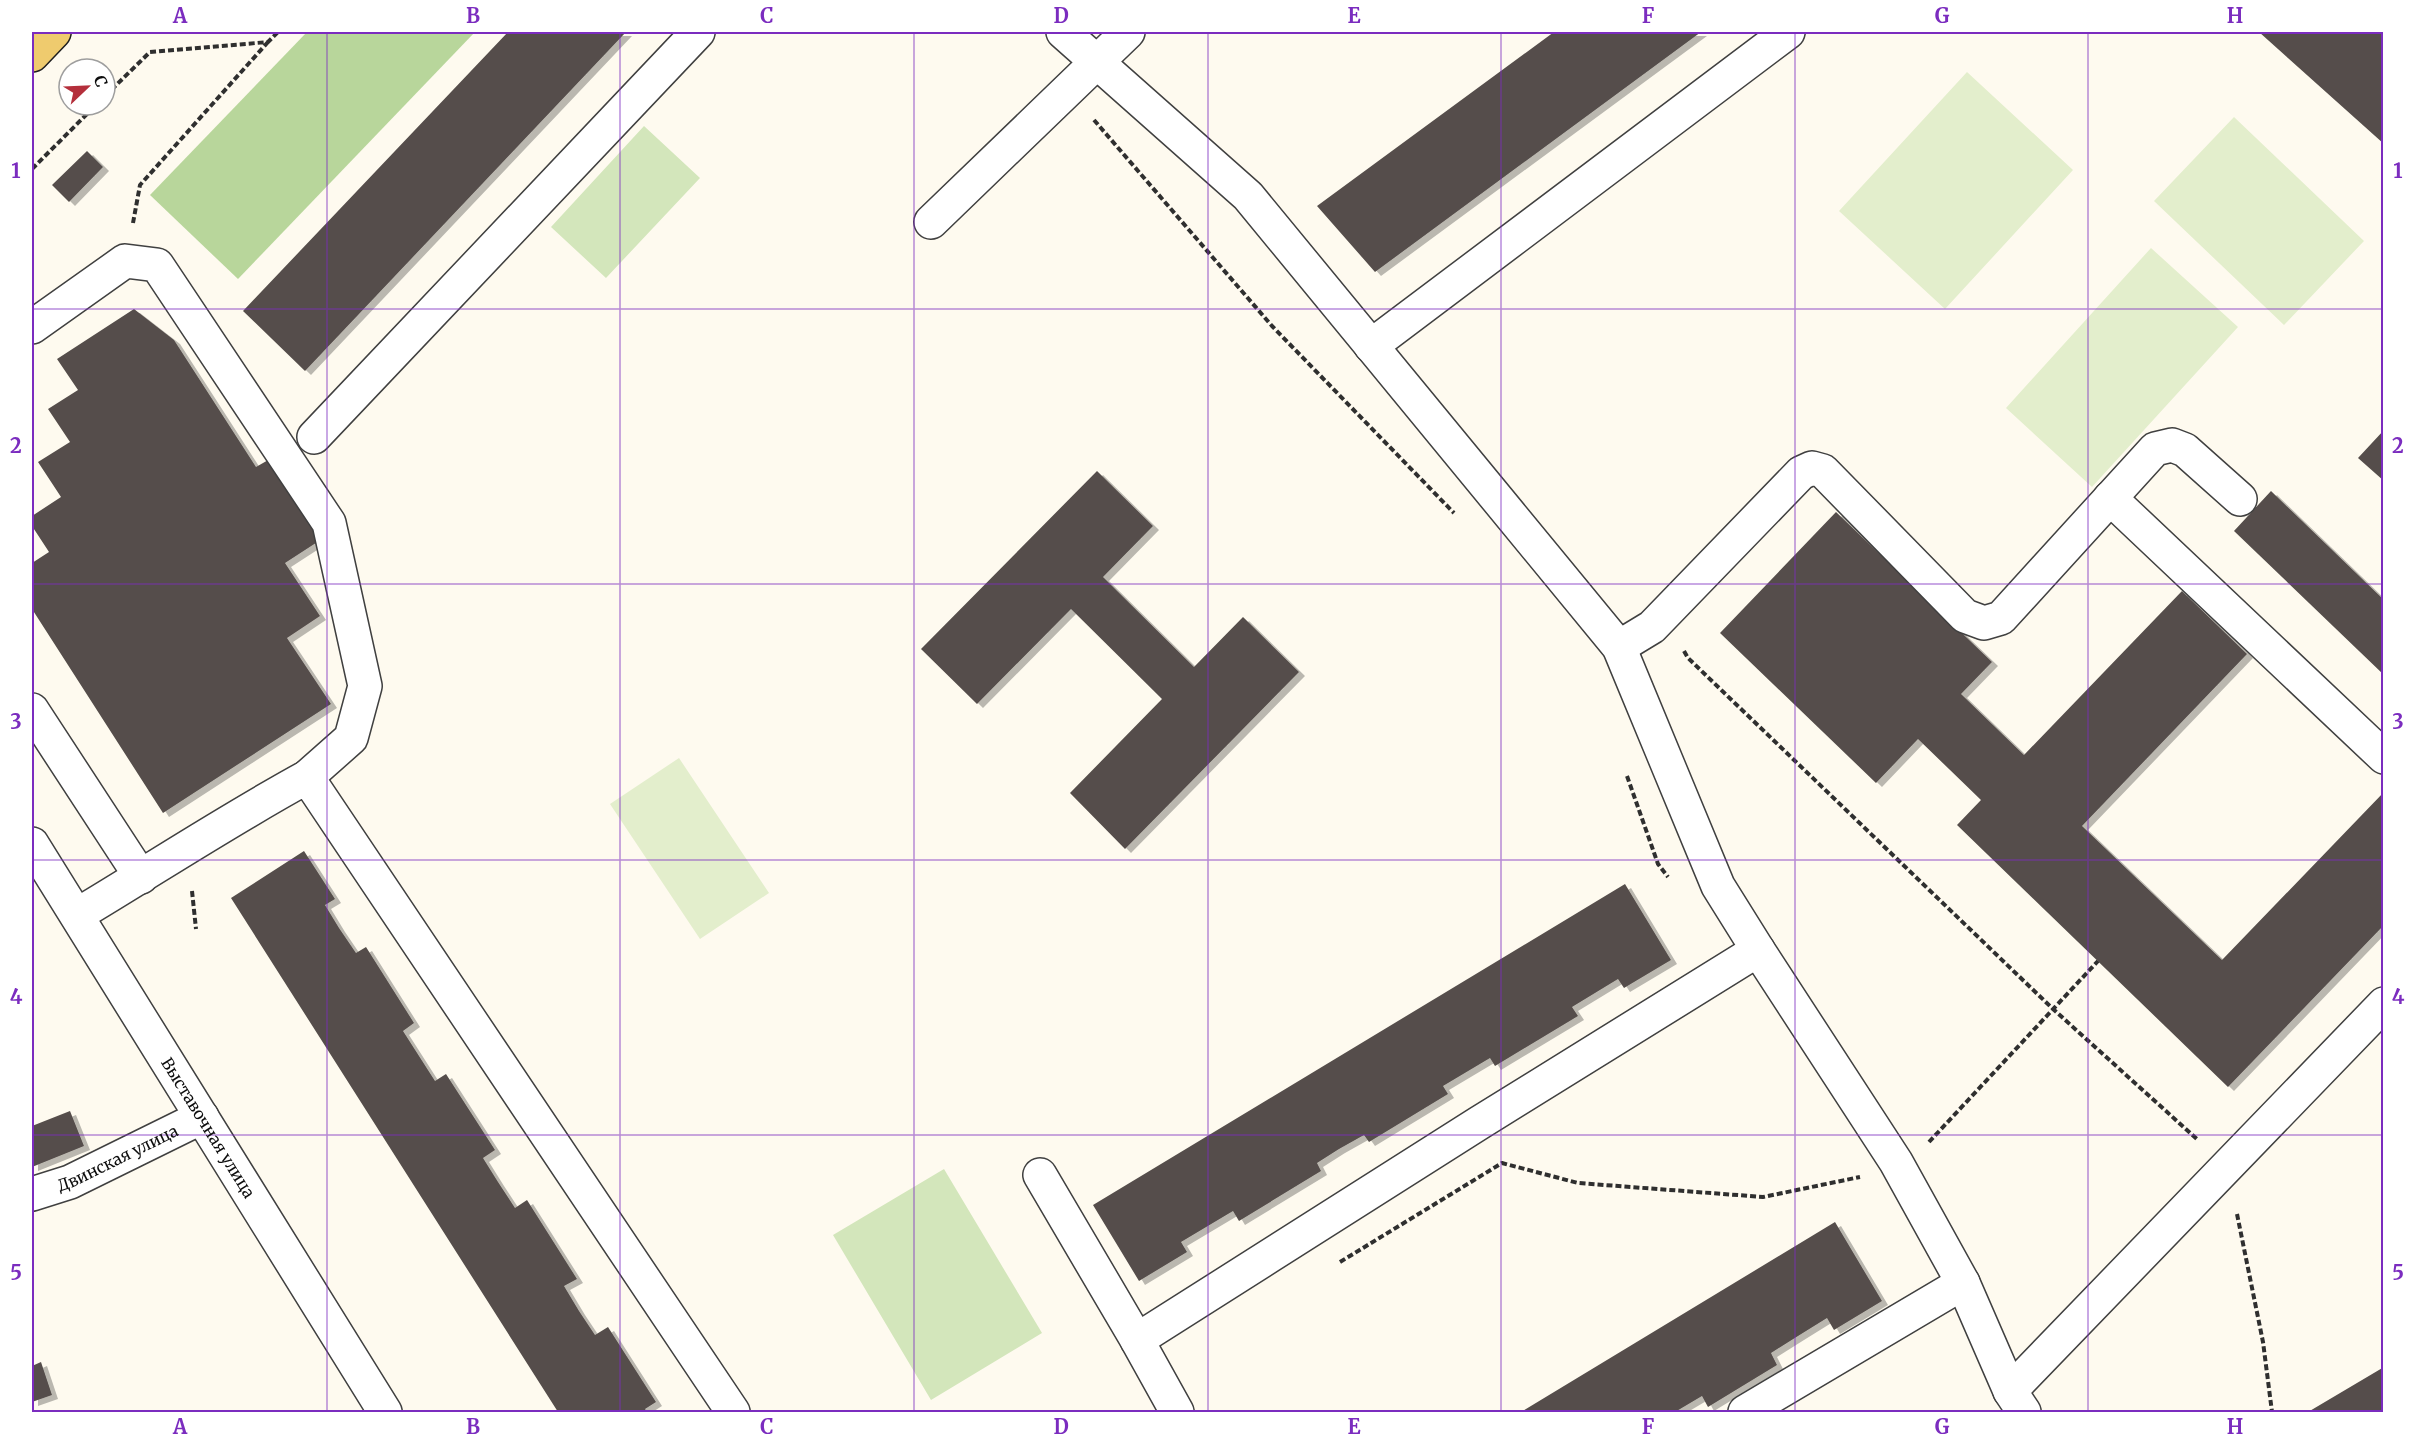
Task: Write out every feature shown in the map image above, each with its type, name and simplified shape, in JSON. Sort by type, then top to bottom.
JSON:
[{"type":"main road","points":[[32,55],[54,32]]},
{"type":"street","points":[[314,437],[698,32]]},
{"type":"street","points":[[1063,32],[1248,196],[1618,647],[1718,886],[1896,1162],[1963,1283],[2017,1402],[2227,1166],[2384,1004]]},
{"type":"street","points":[[931,222],[1128,32]]},
{"type":"street","points":[[1371,346],[1788,32]]},
{"type":"street","points":[[32,327],[125,261],[157,265],[329,523],[364,686],[351,738],[307,777],[180,850],[141,877],[77,915]]},
{"type":"street","points":[[1618,647],[1652,627],[1800,473],[1812,468],[1823,471],[1965,616],[1984,623],[2001,618],[2155,450],[2172,445],[2185,450],[2240,499]]},
{"type":"street","points":[[2110,498],[2384,757]]},
{"type":"street","points":[[32,710],[141,877]]},
{"type":"street","points":[[307,777],[733,1413]]},
{"type":"street","name":"Выставочная улица","points":[[32,844],[385,1413]]},
{"type":"street","points":[[1137,1340],[1469,1129],[1758,950]]},
{"type":"street","name":"Двинская улица","points":[[32,1194],[70,1182],[202,1117]]},
{"type":"street","points":[[1040,1175],[1177,1413]]},
{"type":"street","points":[[1745,1413],[1963,1283]]},
{"type":"path","points":[[125,261],[140,185],[278,32]]},
{"type":"path","points":[[117,84],[150,52],[268,42]]},
{"type":"path","points":[[1068,91],[1272,326],[1461,521]]},
{"type":"path","points":[[32,169],[84,117]]},
{"type":"path","points":[[1666,612],[1688,658],[2053,1009],[2227,1166],[2263,1342],[2272,1413]]},
{"type":"path","points":[[1626,774],[1658,864],[1672,881]]},
{"type":"path","points":[[1924,1147],[2098,961]]},
{"type":"path","points":[[1340,1262],[1502,1163],[1578,1183],[1762,1197],[1870,1175]]},
{"type":"green space","points":[[307,32],[475,32],[238,279],[150,195]]},
{"type":"green space","points":[[1967,72],[2073,170],[1945,309],[1839,211]]},
{"type":"green space","points":[[2234,117],[2364,241],[2284,325],[2154,201]]},
{"type":"green space","points":[[644,126],[700,178],[606,278],[551,227]]},
{"type":"green space","points":[[2151,248],[2238,327],[2092,487],[2006,408]]},
{"type":"green space","points":[[679,758],[769,893],[700,939],[610,804]]},
{"type":"green space","points":[[944,1169],[1042,1333],[931,1400],[833,1235]]},
{"type":"building","points":[[508,32],[626,32],[305,371],[243,311]]},
{"type":"building","points":[[1554,32],[1701,32],[1375,272],[1317,206]]},
{"type":"building","points":[[2259,32],[2384,32],[2384,144]]},
{"type":"building","points":[[87,151],[103,167],[69,202],[52,185]]},
{"type":"building","points":[[134,309],[174,340],[256,467],[270,459],[322,539],[285,563],[320,616],[287,638],[331,704],[163,813],[32,609],[32,563],[49,552],[32,526],[32,516],[61,497],[38,462],[70,442],[48,409],[78,390],[57,359]]},
{"type":"building","points":[[2384,430],[2384,481],[2358,458]]},
{"type":"building","points":[[1097,471],[1153,526],[1103,577],[1194,667],[1243,617],[1299,672],[1125,849],[1070,793],[1162,699],[1071,609],[977,704],[921,649]]},
{"type":"building","points":[[2271,491],[2384,600],[2384,675],[2234,531]]},
{"type":"building","points":[[1836,512],[1992,662],[1961,694],[2024,755],[2182,591],[2247,654],[2082,826],[2222,960],[2384,792],[2384,925],[2228,1087],[1957,825],[1981,800],[1918,739],[1876,783],[1720,633]]},
{"type":"building","points":[[304,851],[335,899],[325,905],[339,928],[356,953],[366,947],[414,1023],[403,1031],[435,1081],[446,1074],[495,1150],[483,1158],[498,1182],[515,1208],[527,1200],[577,1279],[564,1286],[579,1311],[595,1335],[608,1327],[656,1402],[645,1409],[647,1412],[558,1412],[231,898]]},
{"type":"building","points":[[1625,884],[1671,960],[1624,988],[1618,979],[1572,1007],[1578,1016],[1495,1066],[1490,1058],[1443,1086],[1448,1094],[1369,1142],[1364,1135],[1339,1149],[1317,1163],[1321,1171],[1239,1221],[1233,1211],[1181,1242],[1187,1252],[1139,1281],[1093,1205]]},
{"type":"building","points":[[70,1111],[84,1146],[32,1167],[32,1126]]},
{"type":"building","points":[[1835,1222],[1882,1301],[1834,1330],[1827,1318],[1771,1353],[1777,1365],[1708,1407],[1702,1396],[1675,1412],[1521,1412]]},
{"type":"building","points":[[41,1362],[52,1395],[32,1402],[32,1366]]},
{"type":"building","points":[[2384,1367],[2384,1412],[2308,1412]]}]
